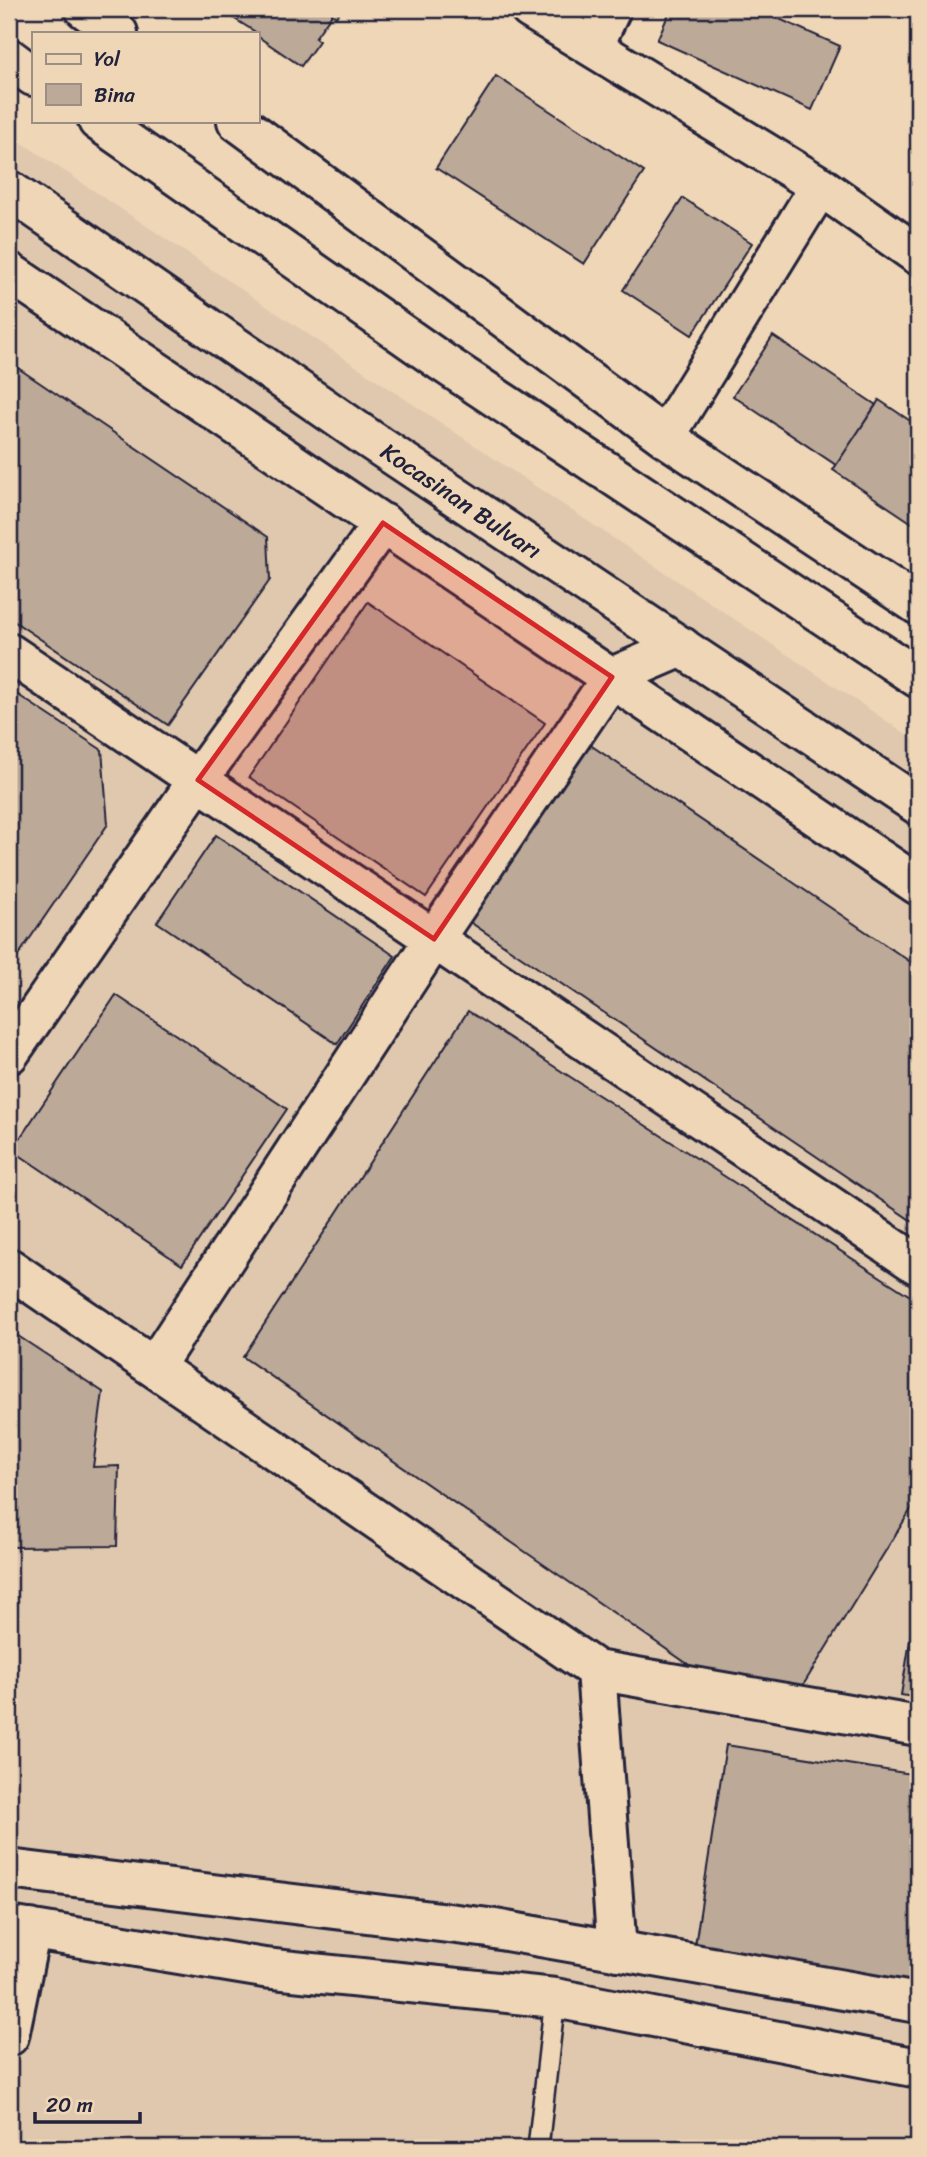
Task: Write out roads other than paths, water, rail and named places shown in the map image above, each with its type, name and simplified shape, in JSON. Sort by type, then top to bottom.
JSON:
[{"type":"main road","points":[[85,9],[117,32]]},
{"type":"main road","points":[[530,9],[820,186],[918,255]]},
{"type":"main road","points":[[593,47],[611,9]]},
{"type":"main road","points":[[9,58],[32,75]]},
{"type":"main road","points":[[99,122],[442,362],[918,678]]},
{"type":"main road","points":[[238,122],[665,437],[918,605]]},
{"type":"main road","points":[[665,437],[820,186]]},
{"type":"main road","name":"Kocasinan Bulvarı","points":[[9,190],[369,439],[918,805]]},
{"type":"main road","points":[[9,272],[918,885]]},
{"type":"main road","points":[[9,1054],[198,780],[383,523]]},
{"type":"main road","points":[[155,1367],[434,939],[612,677],[682,647]]},
{"type":"main road","points":[[9,653],[918,1265]]},
{"type":"main road","points":[[9,1268],[596,1670],[918,1726]]},
{"type":"main road","points":[[596,1670],[617,1951]]},
{"type":"main road","points":[[9,1869],[489,1928],[918,2003]]},
{"type":"main road","points":[[9,2036],[20,1927],[264,1968],[555,1998],[918,2068]]},
{"type":"lane","points":[[538,2148],[555,1998]]}]
